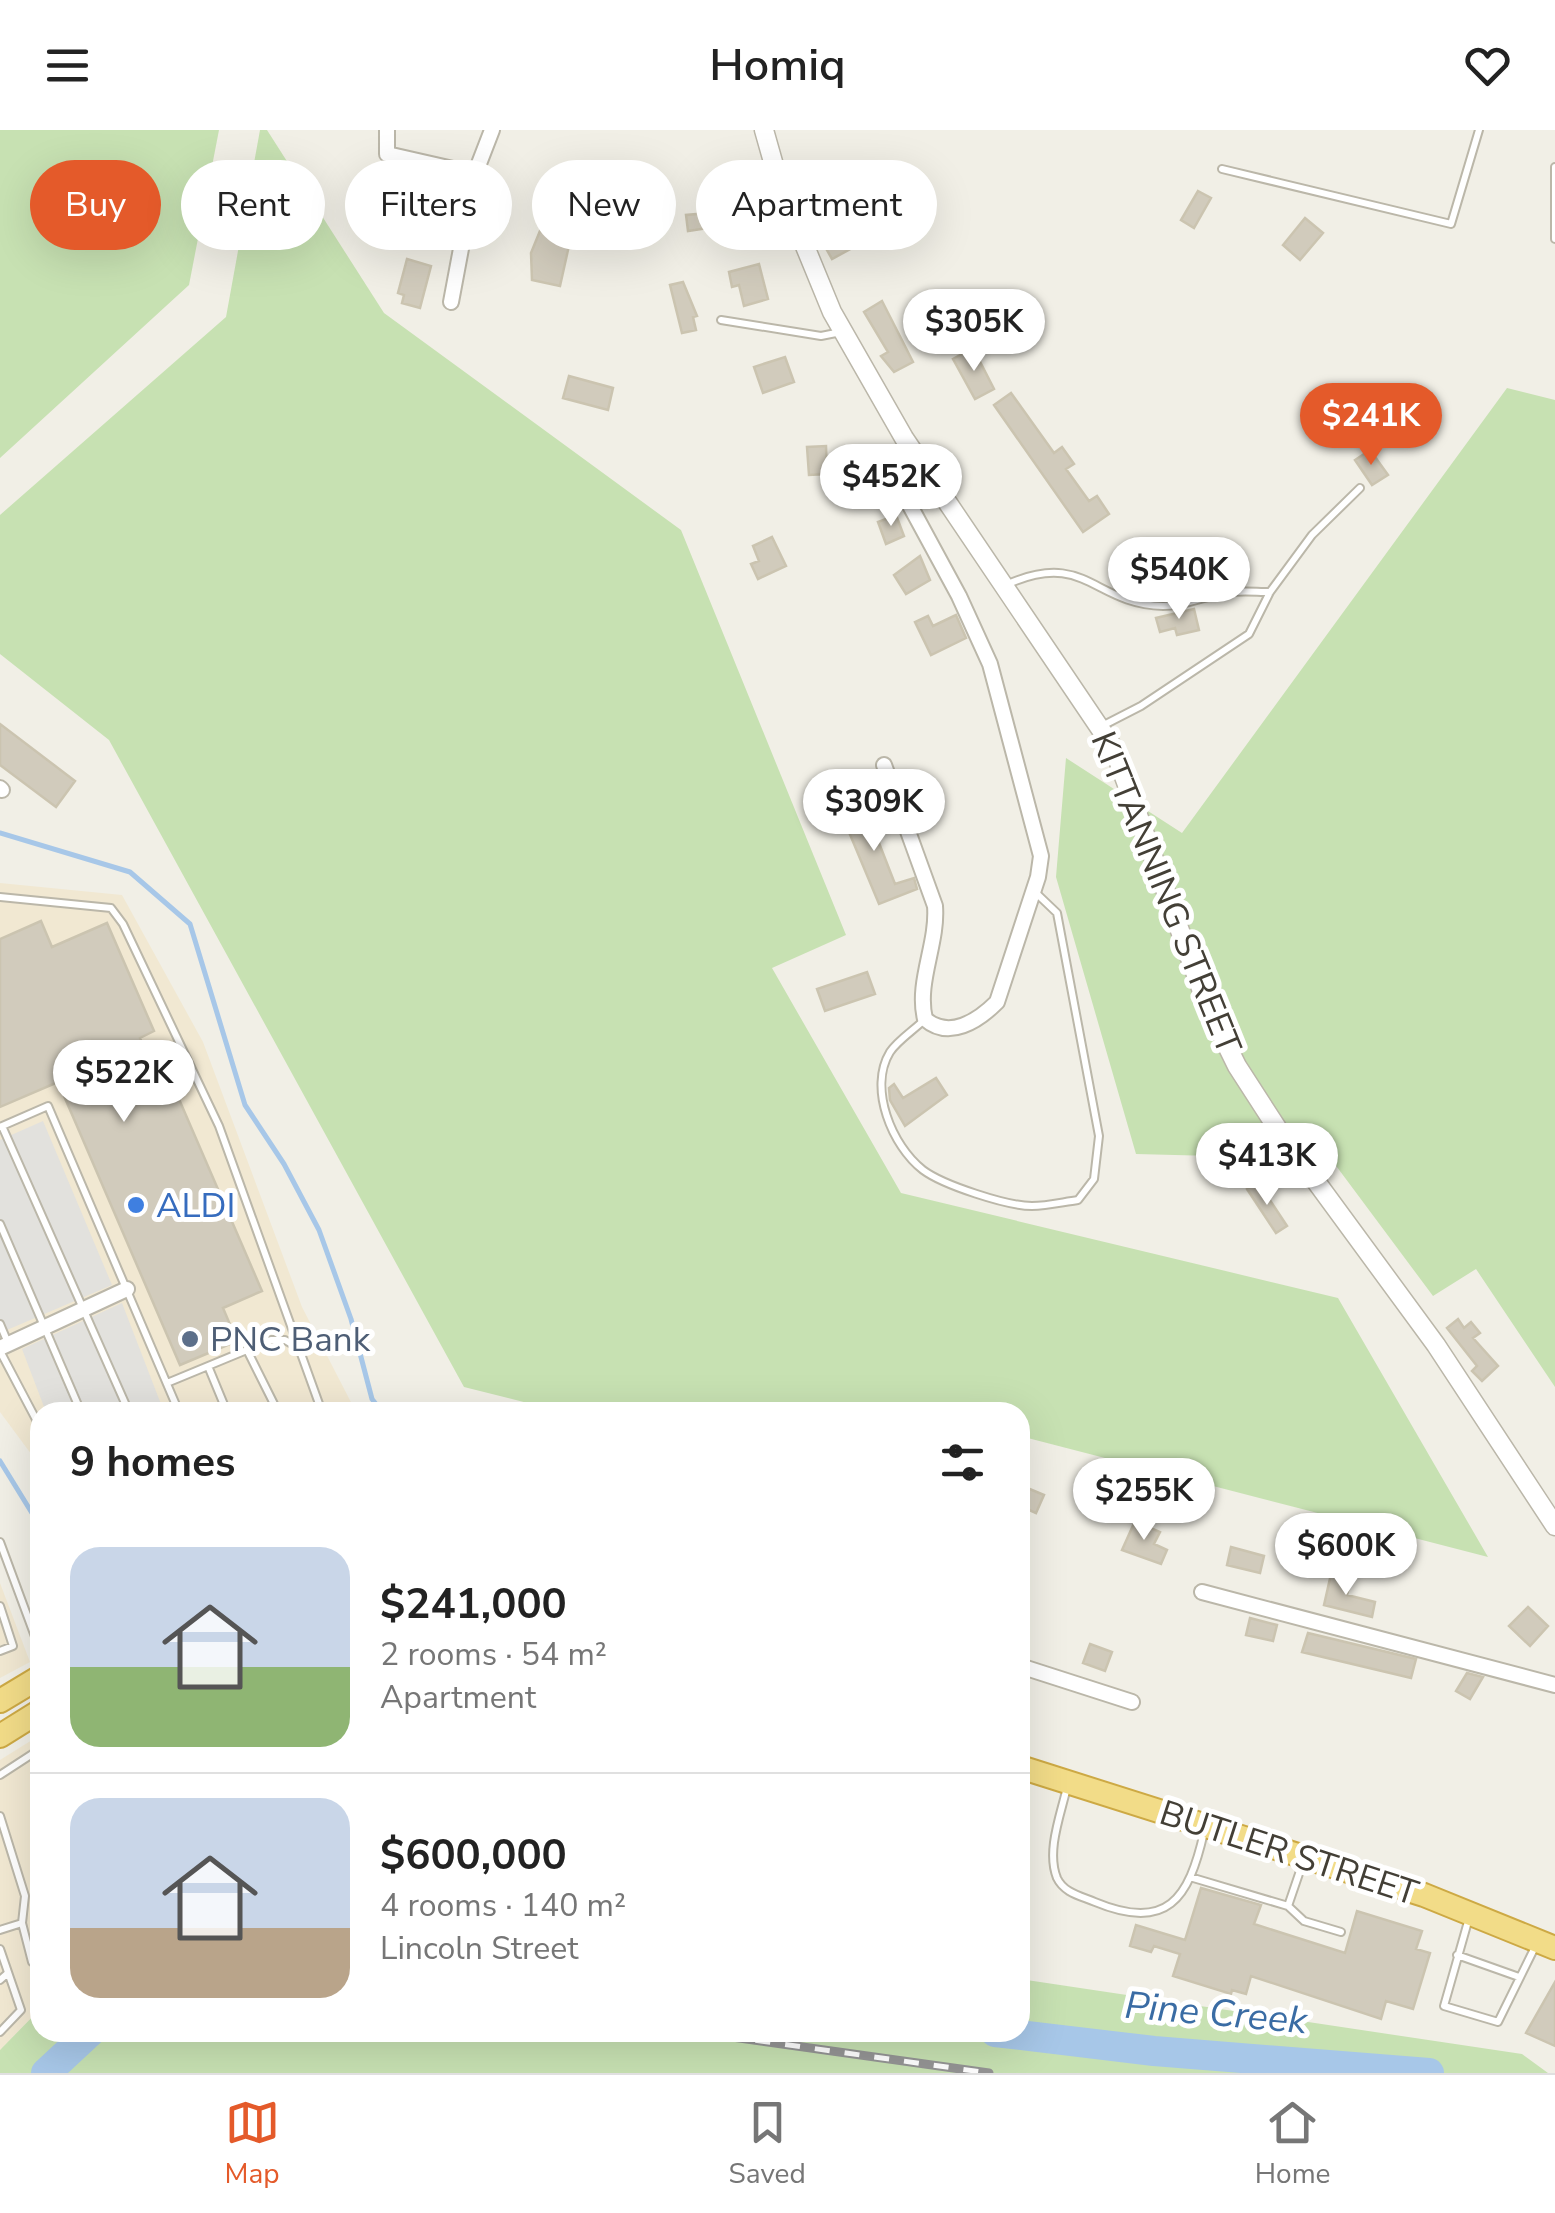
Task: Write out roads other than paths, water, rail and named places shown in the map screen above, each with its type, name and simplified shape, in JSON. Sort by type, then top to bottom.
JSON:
[{"type":"highway","points":[[0,1701],[30,1684]]},
{"type":"highway","points":[[0,1736],[30,1716]]},
{"type":"highway","name":"BUTLER STREET","points":[[1030,1770],[1471,1912],[1547,1944]]},
{"type":"street","points":[[387,130],[387,154],[414,160]]},
{"type":"street","points":[[481,160],[492,130]]},
{"type":"street","name":"KITTANNING STREET","points":[[764,130],[779,183],[843,332],[911,447],[1100,727],[1136,803],[1208,1005],[1237,1066],[1290,1147],[1436,1345],[1555,1526]]},
{"type":"street","points":[[451,302],[461,250]]},
{"type":"street","points":[[884,765],[935,906],[936,926],[921,1002],[925,1020],[946,1029],[966,1025],[982,1017],[997,1002],[1034,891],[1040,856],[1002,696],[959,596],[901,490],[911,447]]},
{"type":"street","points":[[3,1347],[128,1289]]},
{"type":"street","points":[[1202,1592],[1555,1686]]},
{"type":"street","points":[[1030,1669],[1132,1702]]},
{"type":"lane","points":[[1222,169],[1451,224],[1479,130]]},
{"type":"lane","points":[[1555,167],[1555,239]]},
{"type":"lane","points":[[721,320],[821,336],[843,332]]},
{"type":"lane","points":[[1100,727],[1141,706],[1249,634],[1270,592],[1312,535],[1360,488]]},
{"type":"lane","points":[[1005,585],[1049,570],[1066,570],[1106,591],[1157,606],[1224,593],[1270,592]]},
{"type":"lane","points":[[925,1020],[891,1051],[881,1074],[886,1112],[907,1154],[925,1172],[969,1191],[1029,1206],[1078,1200],[1094,1179],[1099,1136],[1057,914],[1034,891]]},
{"type":"lane","points":[[0,897],[110,908],[123,924],[219,1126],[318,1402]]},
{"type":"lane","points":[[125,1402],[1,1126],[48,1106],[175,1402]]},
{"type":"lane","points":[[0,1224],[76,1402]]},
{"type":"lane","points":[[0,1324],[3,1347],[30,1405]]},
{"type":"lane","points":[[166,1383],[270,1340],[285,1340],[296,1347]]},
{"type":"lane","points":[[247,1350],[274,1402]]},
{"type":"lane","points":[[208,1366],[224,1402]]},
{"type":"lane","points":[[0,1542],[30,1623]]},
{"type":"lane","points":[[0,1606],[13,1646],[0,1651]]},
{"type":"lane","points":[[0,1775],[30,1756]]},
{"type":"lane","points":[[1068,1783],[1053,1854],[1064,1889],[1142,1915],[1161,1913],[1177,1900],[1190,1877],[1206,1826]]},
{"type":"lane","points":[[0,1816],[25,1896],[22,1923],[30,1954]]},
{"type":"lane","points":[[1288,1906],[1304,1857]]},
{"type":"lane","points":[[1190,1877],[1288,1906],[1304,1921],[1341,1932]]},
{"type":"lane","points":[[1471,1912],[1444,2006],[1498,2022],[1519,1977],[1547,1944]]},
{"type":"lane","points":[[0,1930],[22,1923]]},
{"type":"lane","points":[[0,1949],[21,2010],[0,2032]]},
{"type":"lane","points":[[1457,1955],[1519,1977]]},
{"type":"lane","points":[[0,1980],[8,1973]]},
{"type":"waterway","points":[[0,833],[130,872],[190,924],[245,1105],[284,1164],[319,1230],[351,1319],[374,1402]]},
{"type":"waterway","points":[[0,1461],[30,1510]]},
{"type":"waterway","name":"Pine Creek","points":[[1030,2036],[1154,2051],[1429,2073]]},
{"type":"waterway","name":"Pine Creek","points":[[46,2073],[79,2042]]},
{"type":"railway","points":[[767,2042],[989,2073]]},
{"type":"place","name":"ALDI","points":[[136,1205]]},
{"type":"place","name":"PNC Bank","points":[[190,1339]]}]
